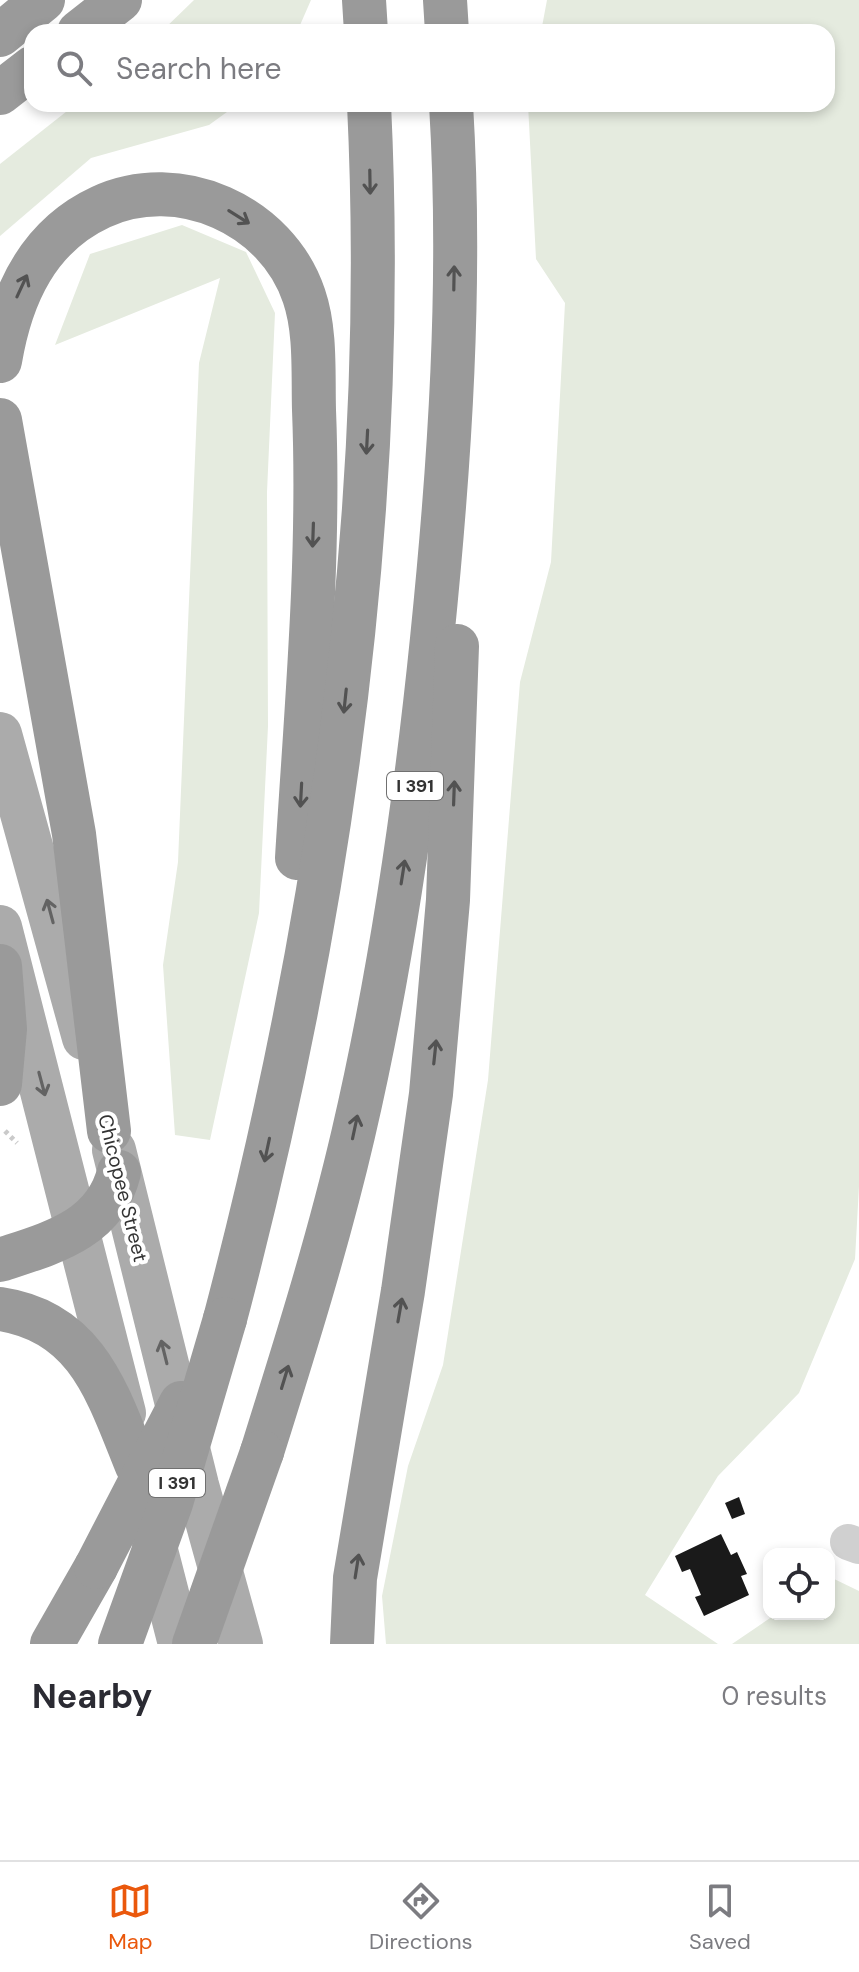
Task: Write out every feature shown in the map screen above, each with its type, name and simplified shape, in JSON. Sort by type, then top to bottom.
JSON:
[{"type":"highway","points":[[0,35],[43,0]]},
{"type":"highway","points":[[89,24],[120,0]]},
{"type":"highway","points":[[364,0],[366,24]]},
{"type":"highway","points":[[445,0],[446,24]]},
{"type":"highway","points":[[0,93],[24,74]]},
{"type":"highway","name":"I 391","points":[[120,1644],[171,1503],[225,1319],[285,1068],[327,836],[356,604],[369,395],[369,112]]},
{"type":"highway","name":"I 391","points":[[194,1644],[262,1452],[314,1284],[353,1135],[385,979],[425,711],[443,521],[453,337],[451,112]]},
{"type":"highway","points":[[0,361],[16,297],[40,254],[78,219],[125,198],[154,194],[186,196],[237,214],[282,256],[304,295],[310,321],[316,449],[303,764],[285,1068]]},
{"type":"highway","points":[[352,1644],[355,1578],[423,1160],[447,914],[457,647],[453,337]]},
{"type":"highway","points":[[0,420],[74,834],[114,1152],[109,1202],[79,1228],[0,1260]]},
{"type":"highway","points":[[0,966],[5,1029],[0,1084]]},
{"type":"highway","points":[[0,1309],[41,1322],[72,1343],[90,1361],[102,1381],[137,1466]]},
{"type":"highway","points":[[52,1644],[96,1567],[225,1319]]},
{"type":"highway","points":[[208,1644],[262,1452]]},
{"type":"main road","name":"Chicopee Street","points":[[0,734],[114,1152],[197,1485],[241,1644]]},
{"type":"main road","points":[[0,927],[79,1228],[180,1644]]},
{"type":"shaded area","points":[[194,0],[311,0],[300,24],[169,24]]},
{"type":"shaded area","points":[[547,0],[859,0],[859,1186],[855,1259],[799,1393],[718,1476],[645,1595],[718,1644],[386,1644],[382,1596],[408,1466],[443,1365],[488,1080],[520,682],[551,562],[565,303],[536,259],[528,112],[835,112],[835,24],[542,24]]},
{"type":"shaded area","points":[[66,112],[227,112],[209,125],[91,158],[0,236],[0,164]]},
{"type":"shaded area","points":[[182,225],[246,252],[275,313],[267,492],[268,726],[259,913],[210,1140],[175,1135],[163,965],[178,862],[199,363],[220,278],[55,345],[90,254]]},
{"type":"shaded area","points":[[835,1579],[859,1591],[859,1644],[732,1644],[767,1620],[835,1620]]},
{"type":"building","points":[[739,1497],[745,1514],[732,1519],[725,1503]]},
{"type":"building","points":[[721,1534],[731,1555],[737,1552],[747,1574],[741,1576],[749,1595],[704,1616],[695,1597],[701,1595],[690,1569],[682,1572],[675,1556]]}]
